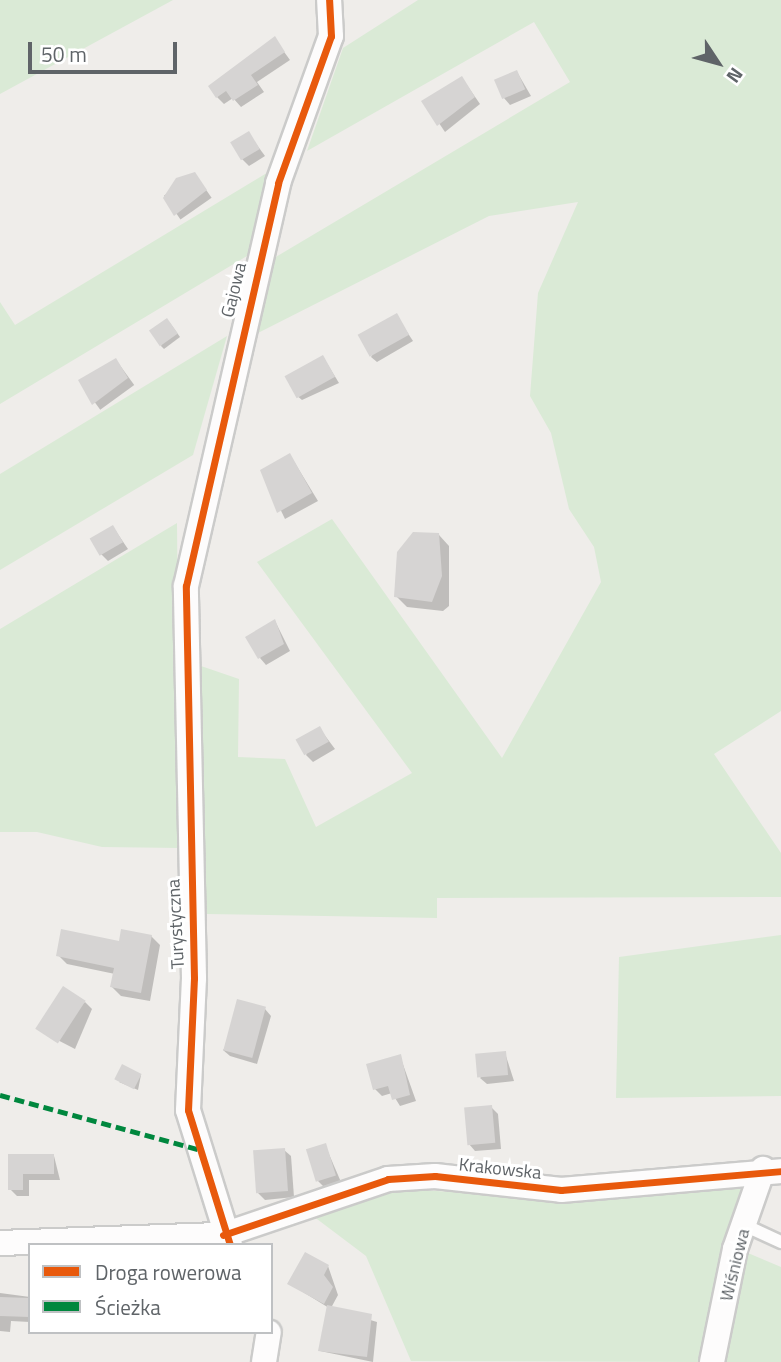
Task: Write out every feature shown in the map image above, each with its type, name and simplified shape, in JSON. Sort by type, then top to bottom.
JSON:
[{"type":"street","name":"Gajowa","points":[[186,594],[200,504],[278,183],[331,36],[329,0]]},
{"type":"street","name":"Turystyczna","points":[[186,594],[194,978],[188,1110],[227,1240]]},
{"type":"street","name":"Krakowska","points":[[0,1242],[227,1240],[388,1179],[435,1176],[561,1191],[772,1170]]},
{"type":"street","name":"Wiśniowa","points":[[712,1362],[744,1225],[772,1170]]},
{"type":"street","points":[[264,1362],[269,1334]]},
{"type":"lane","points":[[744,1225],[781,1242]]},
{"type":"green space","points":[[0,0],[173,0],[0,94]]},
{"type":"green space","points":[[418,0],[781,0],[781,711],[714,754],[781,853],[781,897],[437,898],[437,918],[206,914],[201,666],[239,679],[238,757],[285,759],[316,827],[412,773],[257,562],[332,519],[502,758],[601,582],[594,547],[569,509],[551,433],[530,396],[538,293],[578,202],[489,216],[254,335],[269,261],[570,82],[534,22],[307,151],[343,48]]},
{"type":"green space","points":[[280,165],[252,253],[0,404],[0,302],[15,325]]},
{"type":"green space","points":[[227,336],[193,455],[0,570],[0,474]]},
{"type":"green space","points":[[177,523],[180,848],[102,847],[37,832],[0,832],[0,629]]},
{"type":"green space","points":[[781,935],[781,1096],[616,1098],[619,957]]},
{"type":"green space","points":[[747,1179],[699,1362],[411,1361],[366,1256],[313,1216],[403,1189],[586,1200]]},
{"type":"green space","points":[[743,1251],[781,1267],[781,1362],[716,1362]]},
{"type":"building","points":[[275,36],[285,52],[251,75],[258,85],[233,101],[226,91],[216,98],[208,86]]},
{"type":"building","points":[[517,70],[525,89],[502,99],[494,80]]},
{"type":"building","points":[[462,76],[475,97],[437,126],[421,101]]},
{"type":"building","points":[[249,131],[260,149],[241,160],[230,142]]},
{"type":"building","points":[[195,172],[207,190],[174,216],[163,198],[176,178]]},
{"type":"building","points":[[397,313],[409,335],[370,357],[358,335]]},
{"type":"building","points":[[167,318],[178,334],[160,346],[149,331]]},
{"type":"building","points":[[323,355],[335,377],[297,398],[285,376]]},
{"type":"building","points":[[116,358],[128,378],[92,405],[78,380]]},
{"type":"building","points":[[290,453],[312,493],[277,513],[260,470]]},
{"type":"building","points":[[113,525],[123,542],[100,556],[90,538]]},
{"type":"building","points":[[413,532],[439,533],[442,576],[432,602],[394,597],[397,552]]},
{"type":"building","points":[[275,619],[284,644],[258,659],[245,637]]},
{"type":"building","points":[[320,726],[329,742],[304,755],[296,740]]},
{"type":"building","points":[[61,929],[119,941],[121,929],[152,935],[141,993],[110,987],[114,968],[56,956]]},
{"type":"building","points":[[63,986],[86,1001],[58,1043],[35,1029]]},
{"type":"building","points":[[237,999],[266,1007],[252,1058],[223,1050]]},
{"type":"building","points":[[506,1051],[508,1075],[477,1078],[475,1054]]},
{"type":"building","points":[[401,1054],[410,1095],[392,1100],[388,1086],[373,1090],[366,1064]]},
{"type":"building","points":[[122,1064],[142,1074],[134,1089],[114,1079]]},
{"type":"building","points":[[492,1105],[495,1143],[467,1145],[464,1107]]},
{"type":"building","points":[[326,1143],[336,1176],[316,1182],[306,1149]]},
{"type":"building","points":[[285,1148],[288,1191],[256,1193],[253,1150]]},
{"type":"building","points":[[8,1154],[54,1154],[54,1174],[23,1174],[23,1190],[8,1190]]},
{"type":"building","points":[[305,1252],[329,1265],[324,1275],[333,1287],[324,1304],[287,1284]]},
{"type":"building","points":[[0,1297],[28,1298],[28,1317],[0,1316]]},
{"type":"building","points":[[327,1305],[372,1314],[367,1357],[318,1351]]},
{"type":"marked path","points":[[0,1095],[198,1149]]},
{"type":"cycle path","points":[[229,1243],[188,1110],[194,978],[186,586],[278,183],[331,36],[329,0]]},
{"type":"cycle path","points":[[223,1235],[388,1179],[435,1176],[561,1190],[781,1171]]}]
